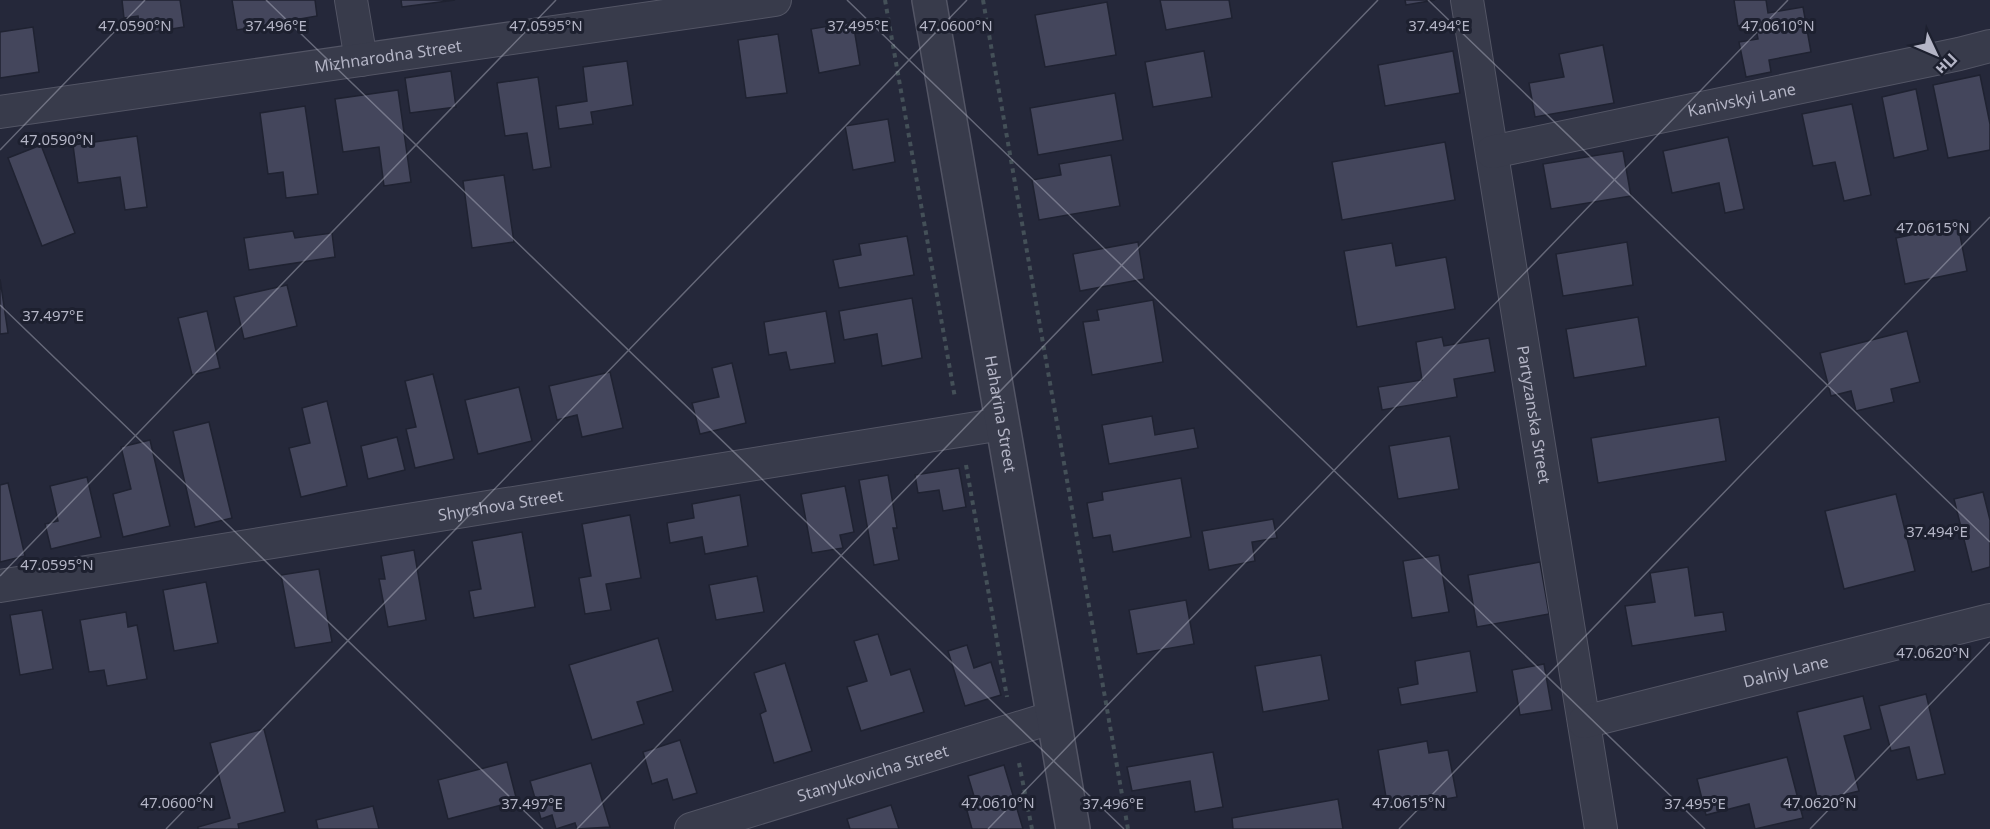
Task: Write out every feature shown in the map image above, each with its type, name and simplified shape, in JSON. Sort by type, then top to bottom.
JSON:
[{"type":"street","points":[[351,0],[361,60]]},
{"type":"street","name":"Mizhnarodna Street","points":[[0,112],[775,0]]},
{"type":"street","name":"Haharina Street","points":[[929,0],[1073,829]]},
{"type":"street","name":"Partyzanska Street","points":[[1467,0],[1601,829]]},
{"type":"street","name":"Kanivskyi Lane","points":[[1492,152],[1947,57],[1990,46]]},
{"type":"street","name":"Shyrshova Street","points":[[0,586],[1002,424]]},
{"type":"street","name":"Dalniy Lane","points":[[1584,722],[1990,620]]},
{"type":"street","name":"Stanyukovicha Street","points":[[691,829],[1054,717]]},
{"type":"path","points":[[984,0],[1128,829]]},
{"type":"building","points":[[122,0],[180,0],[184,27],[140,34],[138,16],[124,18]]},
{"type":"building","points":[[232,0],[315,0],[317,16],[237,30]]},
{"type":"building","points":[[401,0],[455,0],[402,7]]},
{"type":"building","points":[[1160,0],[1229,0],[1232,18],[1166,30]]},
{"type":"building","points":[[1405,0],[1435,0],[1406,5]]},
{"type":"building","points":[[1734,0],[1766,0],[1768,13],[1803,7],[1811,52],[1769,60],[1771,72],[1746,77],[1739,42],[1758,39],[1755,23],[1738,26]]},
{"type":"building","points":[[1107,2],[1116,55],[1045,67],[1035,15]]},
{"type":"building","points":[[853,22],[860,65],[819,73],[811,29]]},
{"type":"building","points":[[33,27],[39,72],[0,78],[0,32]]},
{"type":"building","points":[[778,34],[787,93],[746,98],[738,40]]},
{"type":"building","points":[[1603,45],[1614,103],[1535,117],[1529,83],[1564,77],[1559,54]]},
{"type":"building","points":[[1204,51],[1212,97],[1153,107],[1145,62]]},
{"type":"building","points":[[1453,51],[1460,93],[1385,106],[1378,65]]},
{"type":"building","points":[[627,61],[633,105],[591,112],[593,124],[559,129],[556,106],[587,101],[583,67]]},
{"type":"building","points":[[451,71],[456,107],[410,113],[405,78]]},
{"type":"building","points":[[1980,75],[1990,124],[1990,150],[1948,158],[1933,85]]},
{"type":"building","points":[[538,77],[551,167],[533,170],[527,133],[505,136],[497,83]]},
{"type":"building","points":[[1916,89],[1928,150],[1894,158],[1882,97]]},
{"type":"building","points":[[398,90],[411,182],[384,186],[379,147],[343,152],[335,99]]},
{"type":"building","points":[[1115,93],[1123,140],[1038,155],[1030,108]]},
{"type":"building","points":[[1852,104],[1871,195],[1844,201],[1835,162],[1813,166],[1802,114]]},
{"type":"building","points":[[305,106],[318,194],[286,198],[283,172],[268,174],[260,113]]},
{"type":"building","points":[[888,119],[895,162],[853,170],[845,126]]},
{"type":"building","points":[[137,136],[147,207],[125,210],[120,177],[78,183],[73,145]]},
{"type":"building","points":[[1728,137],[1744,209],[1725,213],[1719,183],[1672,193],[1663,151]]},
{"type":"building","points":[[1445,142],[1455,200],[1342,220],[1332,162]]},
{"type":"building","points":[[41,145],[75,233],[42,246],[8,158]]},
{"type":"building","points":[[1623,151],[1631,196],[1551,209],[1543,164]]},
{"type":"building","points":[[1111,155],[1120,206],[1039,220],[1032,180],[1061,175],[1059,164]]},
{"type":"building","points":[[504,175],[514,242],[472,248],[463,181]]},
{"type":"building","points":[[1958,225],[1967,271],[1905,284],[1896,238]]},
{"type":"building","points":[[293,231],[295,238],[332,233],[335,257],[249,270],[244,238]]},
{"type":"building","points":[[907,236],[914,275],[839,288],[833,260],[861,255],[859,244]]},
{"type":"building","points":[[1138,242],[1144,279],[1080,291],[1073,254]]},
{"type":"building","points":[[1627,242],[1633,285],[1563,296],[1556,254]]},
{"type":"building","points":[[1392,243],[1396,266],[1446,257],[1455,309],[1357,327],[1344,251]]},
{"type":"building","points":[[0,279],[8,333],[0,334]]},
{"type":"building","points":[[287,285],[297,326],[244,339],[234,297]]},
{"type":"building","points":[[912,298],[922,358],[882,366],[877,334],[844,340],[839,311]]},
{"type":"building","points":[[1153,300],[1163,362],[1092,375],[1083,322],[1099,320],[1097,310]]},
{"type":"building","points":[[207,311],[220,368],[192,375],[178,318]]},
{"type":"building","points":[[826,311],[835,363],[790,370],[786,352],[769,355],[764,322]]},
{"type":"building","points":[[1638,317],[1646,366],[1574,378],[1566,329]]},
{"type":"building","points":[[1907,331],[1920,382],[1891,389],[1894,402],[1856,411],[1851,391],[1831,396],[1820,353]]},
{"type":"building","points":[[1442,337],[1444,346],[1489,338],[1495,372],[1454,379],[1457,397],[1382,410],[1378,387],[1422,380],[1416,342]]},
{"type":"building","points":[[732,363],[746,423],[700,434],[692,403],[719,397],[712,368]]},
{"type":"building","points":[[610,372],[623,428],[582,437],[577,415],[557,420],[549,386]]},
{"type":"building","points":[[433,374],[454,459],[415,468],[406,429],[416,427],[405,381]]},
{"type":"building","points":[[519,387],[532,441],[478,454],[465,400]]},
{"type":"building","points":[[327,401],[347,486],[301,497],[289,448],[310,443],[302,408]]},
{"type":"building","points":[[1152,416],[1155,435],[1194,428],[1198,448],[1109,464],[1102,425]]},
{"type":"building","points":[[1719,417],[1726,461],[1598,483],[1591,438]]},
{"type":"building","points":[[209,422],[232,518],[195,527],[173,431]]},
{"type":"building","points":[[1450,436],[1459,489],[1398,499],[1389,446]]},
{"type":"building","points":[[397,437],[405,470],[368,479],[361,446]]},
{"type":"building","points":[[150,440],[170,526],[123,537],[113,494],[131,489],[121,447]]},
{"type":"building","points":[[959,468],[966,507],[943,511],[939,490],[918,493],[915,475]]},
{"type":"building","points":[[888,475],[897,528],[893,528],[899,560],[874,565],[859,480]]},
{"type":"building","points":[[87,477],[101,537],[51,549],[45,524],[58,521],[50,486]]},
{"type":"building","points":[[1181,478],[1191,537],[1113,552],[1110,535],[1093,538],[1087,503],[1103,500],[1102,492]]},
{"type":"building","points":[[8,483],[25,556],[0,562],[0,485]]},
{"type":"building","points":[[845,486],[854,532],[840,535],[843,548],[812,553],[801,494]]},
{"type":"building","points":[[1983,492],[1990,520],[1990,567],[1972,572],[1954,499]]},
{"type":"building","points":[[1896,494],[1915,571],[1844,589],[1825,511]]},
{"type":"building","points":[[740,495],[748,546],[705,554],[702,537],[670,543],[667,523],[694,518],[692,504]]},
{"type":"building","points":[[630,515],[641,578],[606,584],[611,610],[585,614],[579,578],[591,576],[582,524]]},
{"type":"building","points":[[1273,519],[1277,538],[1252,542],[1255,561],[1209,570],[1202,531]]},
{"type":"building","points":[[522,532],[535,607],[474,618],[469,591],[481,589],[472,541]]},
{"type":"building","points":[[414,550],[426,620],[388,627],[379,579],[385,579],[381,556]]},
{"type":"building","points":[[1439,555],[1449,612],[1412,618],[1403,561]]},
{"type":"building","points":[[1540,562],[1549,614],[1477,627],[1468,575]]},
{"type":"building","points":[[1688,567],[1695,616],[1723,612],[1726,631],[1632,646],[1625,606],[1655,602],[1650,573]]},
{"type":"building","points":[[319,569],[332,642],[295,648],[281,575]]},
{"type":"building","points":[[757,576],[764,612],[716,620],[709,585]]},
{"type":"building","points":[[206,582],[218,643],[174,651],[163,590]]},
{"type":"building","points":[[1186,600],[1194,644],[1137,654],[1129,610]]},
{"type":"building","points":[[42,610],[53,669],[20,675],[10,615]]},
{"type":"building","points":[[126,612],[128,627],[137,625],[147,679],[107,686],[104,670],[89,672],[80,620]]},
{"type":"building","points":[[878,634],[891,675],[910,669],[924,712],[861,731],[847,687],[867,681],[854,641]]},
{"type":"building","points":[[658,638],[673,691],[637,702],[644,724],[592,740],[569,665]]},
{"type":"building","points":[[967,645],[974,668],[991,662],[1001,695],[965,706],[948,651]]},
{"type":"building","points":[[1470,651],[1477,692],[1401,705],[1398,688],[1418,684],[1415,661]]},
{"type":"building","points":[[1321,655],[1329,700],[1263,712],[1255,666]]},
{"type":"building","points":[[785,663],[812,751],[774,763],[760,714],[766,711],[754,673]]},
{"type":"building","points":[[1544,664],[1552,710],[1520,715],[1512,670]]},
{"type":"building","points":[[1926,694],[1945,774],[1917,780],[1909,747],[1891,751],[1879,706]]},
{"type":"building","points":[[1863,696],[1871,729],[1844,736],[1859,791],[1818,801],[1797,712]]},
{"type":"building","points":[[264,729],[285,812],[238,824],[239,829],[198,829],[198,827],[230,818],[210,743]]},
{"type":"building","points":[[680,740],[697,793],[673,800],[667,779],[652,784],[643,752]]},
{"type":"building","points":[[1427,741],[1429,753],[1448,750],[1457,797],[1388,809],[1378,750]]},
{"type":"building","points":[[1213,752],[1223,807],[1195,812],[1190,781],[1132,791],[1127,767]]},
{"type":"building","points":[[1787,757],[1803,818],[1755,829],[1749,804],[1706,815],[1697,779]]},
{"type":"building","points":[[507,762],[517,801],[448,819],[438,780]]},
{"type":"building","points":[[591,763],[610,827],[577,829],[575,823],[556,829],[552,815],[541,819],[530,781]]},
{"type":"building","points":[[1004,765],[1023,829],[972,829],[964,800],[974,796],[968,776]]},
{"type":"building","points":[[1338,799],[1343,829],[1233,829],[1232,818]]},
{"type":"building","points":[[891,805],[899,829],[850,829],[847,819]]},
{"type":"building","points":[[373,806],[379,829],[318,829],[316,820]]}]
